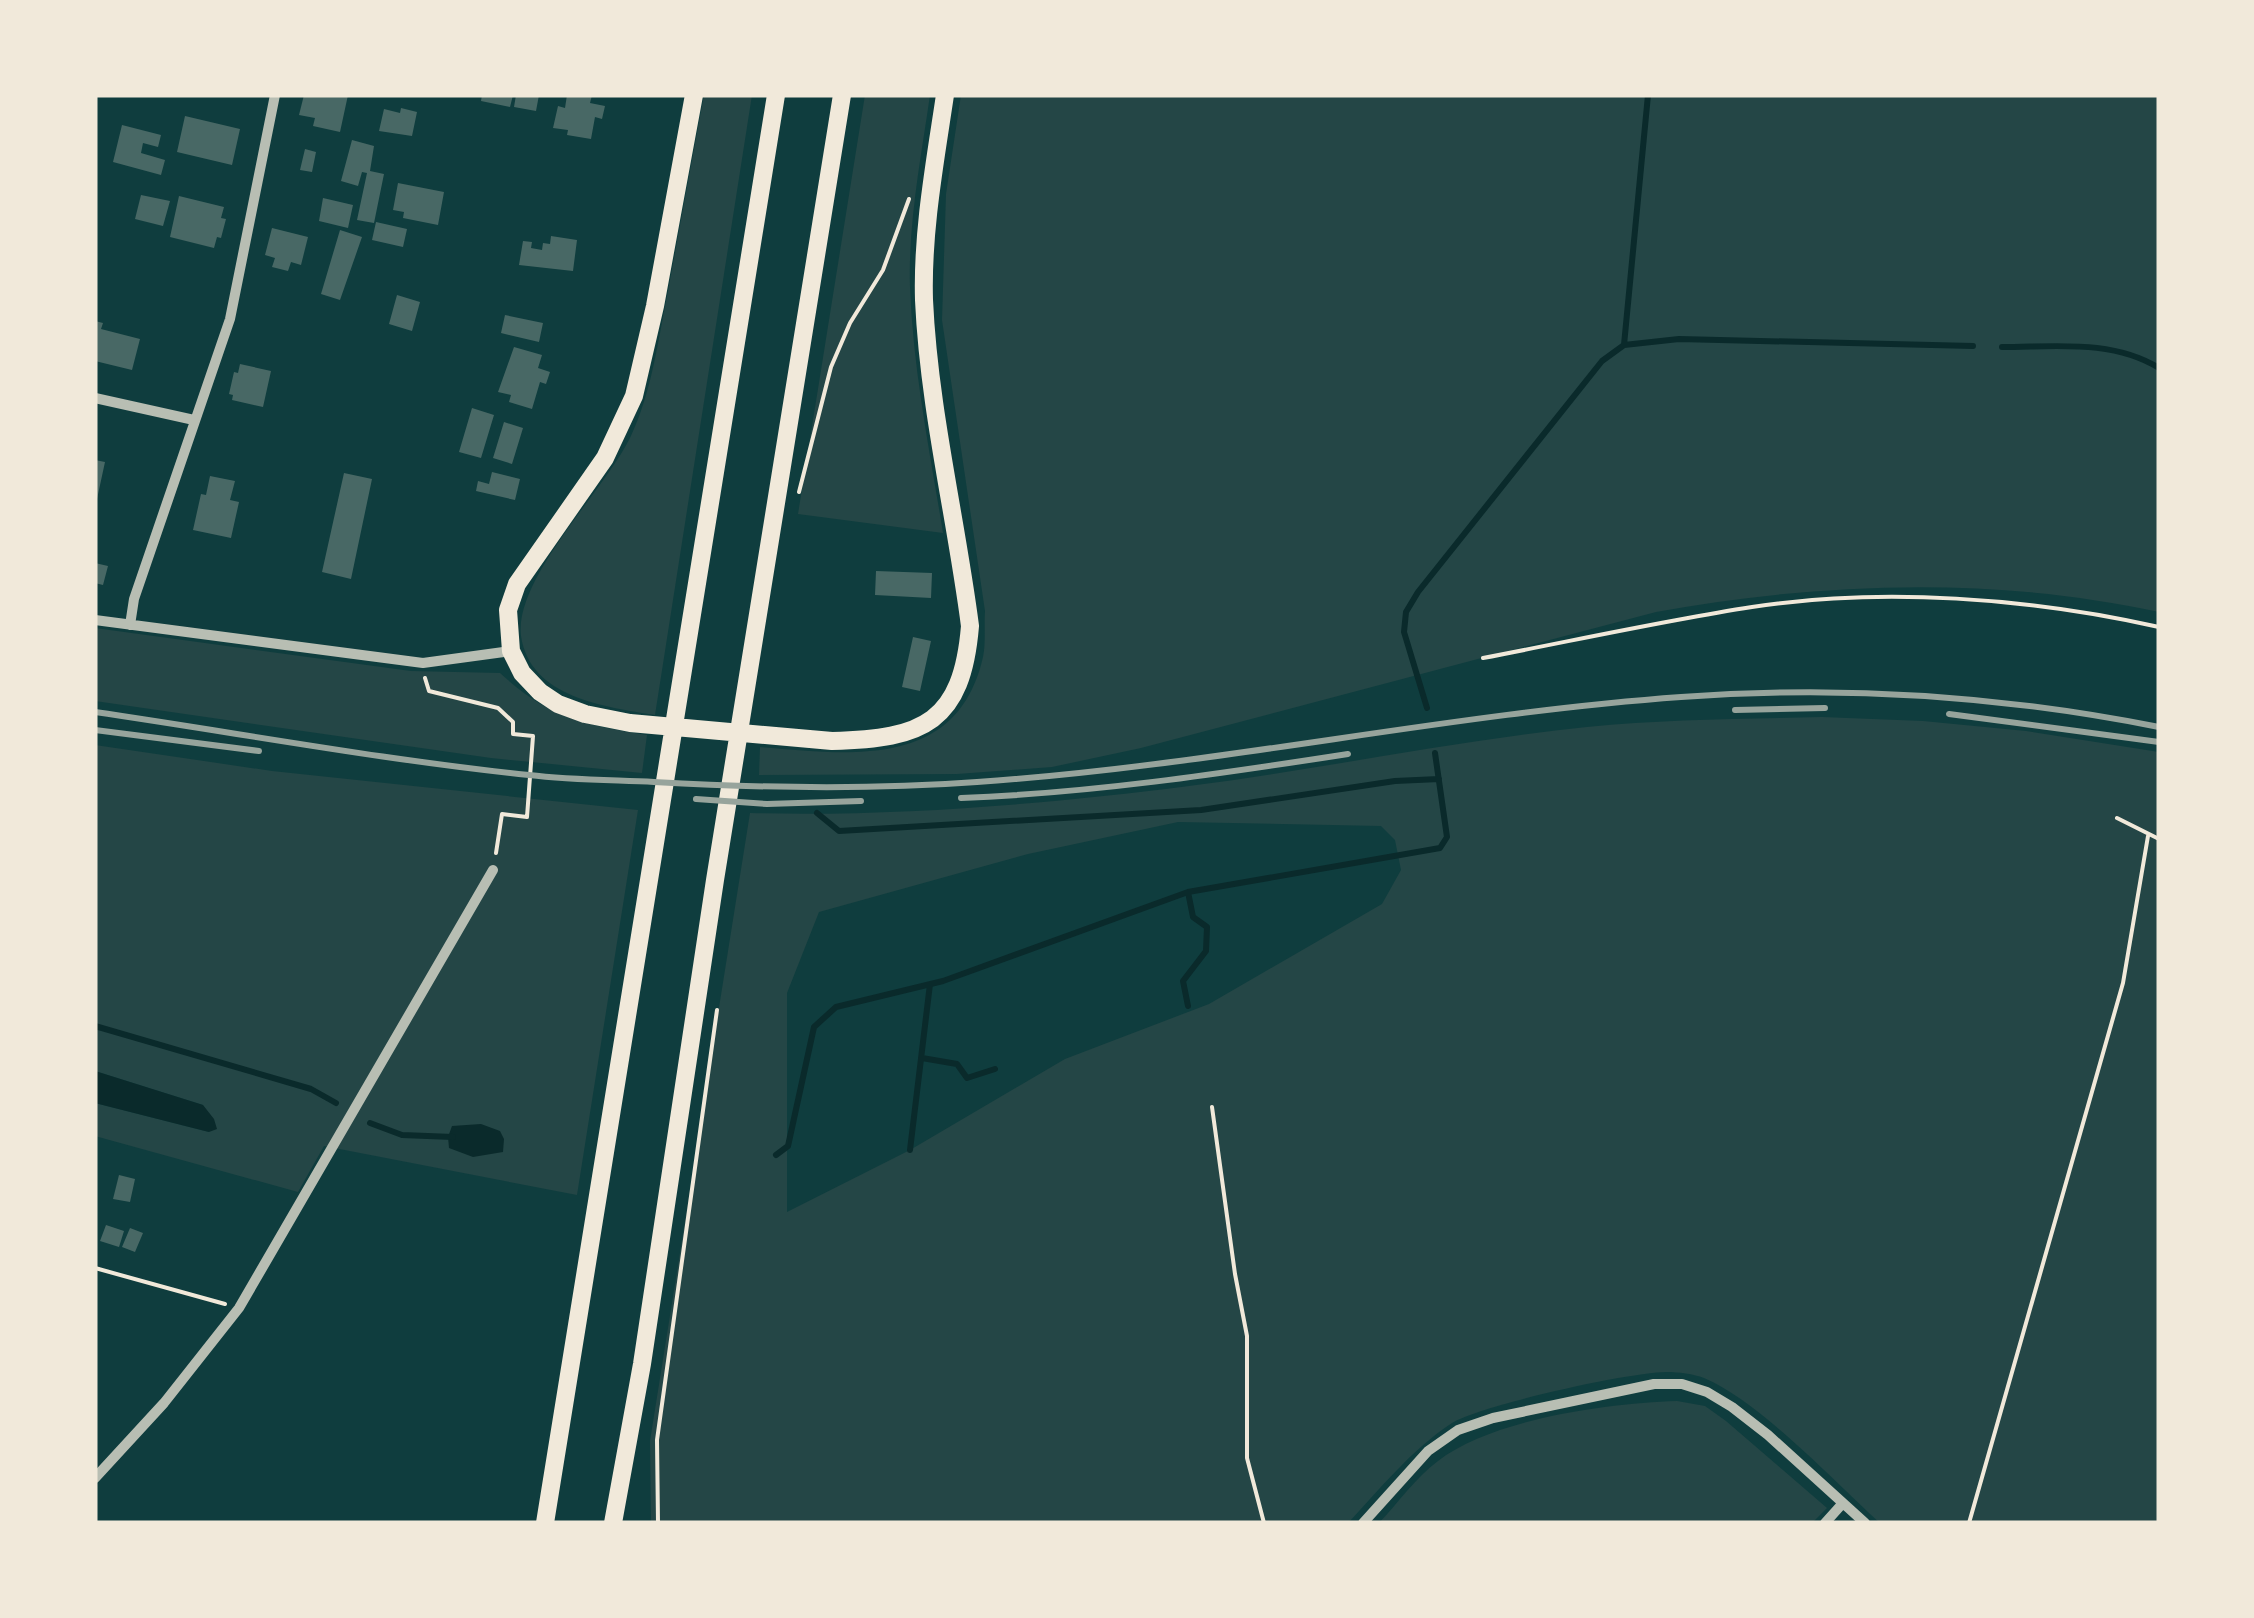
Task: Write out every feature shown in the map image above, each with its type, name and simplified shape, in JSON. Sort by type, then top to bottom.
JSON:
[{"type":"highway","points":[[694,95],[634,396],[605,458],[528,563],[517,584],[508,610],[511,651],[522,673],[540,692],[584,714],[630,723],[798,740],[862,740],[909,732],[930,722],[946,706],[959,686],[967,660],[970,626],[935,417],[924,296],[926,240],[945,95]]},
{"type":"highway","points":[[545,1523],[776,95]]},
{"type":"highway","points":[[614,1523],[842,95]]},
{"type":"street","points":[[130,625],[134,598],[230,318],[275,95]]},
{"type":"street","points":[[95,398],[194,420]]},
{"type":"street","points":[[95,620],[424,663],[511,651]]},
{"type":"street","points":[[95,1478],[164,1403],[239,1308],[493,870]]},
{"type":"street","points":[[1363,1523],[1428,1452],[1458,1430],[1492,1418],[1654,1384],[1682,1384],[1707,1392],[1768,1435],[1865,1523]]},
{"type":"street","points":[[1826,1523],[1843,1503]]},
{"type":"path","points":[[796,506],[831,367],[850,323],[884,270],[910,197]]},
{"type":"path","points":[[1483,658],[1754,606],[1828,600],[1909,598],[2022,605],[2098,613],[2159,627]]},
{"type":"path","points":[[424,663],[429,692],[498,708],[512,722],[513,734],[533,736],[527,817],[502,814],[493,870]]},
{"type":"path","points":[[2117,818],[2159,840]]},
{"type":"path","points":[[1969,1523],[2123,983],[2148,836]]},
{"type":"path","points":[[658,1523],[657,1440],[719,994]]},
{"type":"path","points":[[1212,1107],[1247,1336],[1247,1458],[1264,1523]]},
{"type":"path","points":[[95,1268],[239,1308]]},
{"type":"shaded area","points":[[704,95],[752,95],[655,715],[593,703],[554,686],[527,657],[521,636],[523,613],[545,563],[617,460],[638,420],[657,347]]},
{"type":"shaded area","points":[[865,95],[930,95],[913,215],[910,287],[918,380],[943,533],[798,514]]},
{"type":"shaded area","points":[[961,95],[2159,95],[2159,612],[2097,600],[1971,588],[1844,589],[1781,594],[1656,612],[1141,748],[1052,767],[957,774],[759,775],[760,747],[863,752],[924,737],[950,720],[970,694],[983,657],[985,611],[942,320],[946,194]]},
{"type":"shaded area","points":[[95,628],[411,671],[500,673],[535,701],[568,717],[647,735],[642,773],[491,758],[95,701]]},
{"type":"shaded area","points":[[1822,717],[2026,731],[2159,752],[2159,1523],[1880,1523],[1748,1404],[1704,1378],[1667,1372],[1556,1391],[1493,1407],[1452,1423],[1410,1457],[1348,1523],[651,1523],[650,1441],[750,813],[859,813],[1026,804],[1189,786],[1587,727]],"holes":[[[1178,822],[1381,826],[1395,840],[1401,870],[1382,904],[1209,1004],[1065,1059],[910,1150],[787,1212],[787,993],[819,912],[1028,854]]]},
{"type":"shaded area","points":[[95,745],[272,771],[638,810],[577,1195],[324,1146],[298,1192],[95,1136],[95,1103],[209,1132],[203,1105],[95,1071]]},
{"type":"shaded area","points":[[95,1071],[203,1105],[217,1129],[209,1132],[95,1103]]},
{"type":"shaded area","points":[[481,1124],[500,1131],[503,1152],[473,1157],[449,1148],[452,1126]]},
{"type":"shaded area","points":[[1677,1401],[1705,1406],[1827,1508],[1812,1523],[1379,1523],[1430,1467],[1461,1446],[1489,1434],[1586,1410]]},
{"type":"building","points":[[304,95],[348,95],[340,132],[313,126],[315,118],[299,115]]},
{"type":"building","points":[[482,95],[513,95],[510,107],[481,101]]},
{"type":"building","points":[[516,95],[539,95],[536,111],[514,107]]},
{"type":"building","points":[[567,95],[592,95],[590,103],[605,106],[602,119],[595,117],[591,139],[553,128],[558,106],[565,108]]},
{"type":"building","points":[[401,108],[417,112],[412,136],[379,131],[384,109],[400,113]]},
{"type":"building","points":[[185,116],[240,129],[232,165],[177,152]]},
{"type":"building","points":[[122,125],[161,135],[158,147],[143,143],[141,153],[165,160],[161,175],[113,162]]},
{"type":"building","points":[[352,140],[374,146],[370,171],[384,174],[374,223],[357,220],[367,173],[362,172],[358,186],[341,181]]},
{"type":"building","points":[[305,149],[316,152],[312,172],[300,170]]},
{"type":"building","points":[[398,183],[444,192],[438,225],[403,218],[404,212],[393,210]]},
{"type":"building","points":[[141,195],[170,201],[163,226],[135,219]]},
{"type":"building","points":[[179,196],[224,207],[221,218],[226,219],[214,248],[170,237]]},
{"type":"building","points":[[323,198],[353,205],[348,228],[319,221]]},
{"type":"building","points":[[376,222],[407,229],[403,247],[372,240]]},
{"type":"building","points":[[272,228],[308,237],[301,265],[291,262],[288,271],[272,267],[275,258],[265,255]]},
{"type":"building","points":[[340,230],[362,237],[340,300],[321,294]]},
{"type":"building","points":[[551,236],[577,240],[573,271],[519,265],[523,241],[542,250],[543,243],[550,244]]},
{"type":"building","points":[[397,295],[420,302],[412,331],[389,324]]},
{"type":"building","points":[[505,315],[543,323],[539,342],[501,333]]},
{"type":"building","points":[[95,321],[103,323],[101,329],[140,339],[132,370],[95,361]]},
{"type":"building","points":[[514,347],[542,355],[538,368],[550,372],[546,384],[540,382],[532,409],[509,402],[511,395],[498,392]]},
{"type":"building","points":[[240,364],[271,371],[263,407],[232,400],[233,395],[229,394]]},
{"type":"building","points":[[472,408],[494,415],[481,458],[459,452]]},
{"type":"building","points":[[504,422],[523,428],[512,464],[493,458]]},
{"type":"building","points":[[95,460],[105,462],[97,499],[95,499]]},
{"type":"building","points":[[492,472],[520,479],[515,500],[476,491],[478,481],[489,484]]},
{"type":"building","points":[[344,473],[372,479],[351,579],[322,572]]},
{"type":"building","points":[[210,476],[235,481],[230,500],[239,502],[231,538],[193,530],[201,494],[206,495]]},
{"type":"building","points":[[95,563],[108,566],[103,585],[95,583]]},
{"type":"building","points":[[876,571],[932,573],[931,598],[875,595]]},
{"type":"building","points":[[913,637],[931,641],[920,691],[902,687]]},
{"type":"building","points":[[119,1175],[135,1179],[130,1202],[113,1199]]},
{"type":"building","points":[[106,1225],[124,1231],[119,1247],[100,1241]]},
{"type":"building","points":[[130,1228],[143,1233],[135,1252],[122,1247]]},
{"type":"waterway","points":[[1624,345],[1648,95]]},
{"type":"waterway","points":[[1427,708],[1404,632],[1406,612],[1602,361],[1624,345],[1679,339],[1973,346]]},
{"type":"waterway","points":[[2002,347],[2103,349],[2122,352],[2159,368]]},
{"type":"waterway","points":[[776,1155],[788,1146],[814,1027],[836,1007],[943,981],[1188,892],[1440,848],[1447,837],[1435,753]]},
{"type":"waterway","points":[[817,813],[839,831],[1201,810],[1395,781],[1439,779]]},
{"type":"waterway","points":[[1188,892],[1193,917],[1207,927],[1206,951],[1183,981],[1188,1006]]},
{"type":"waterway","points":[[910,1150],[930,984]]},
{"type":"waterway","points":[[95,1026],[311,1089],[336,1103]]},
{"type":"waterway","points":[[922,1058],[957,1064],[967,1078],[995,1069]]},
{"type":"waterway","points":[[370,1123],[402,1135],[453,1137]]},
{"type":"railway","points":[[95,712],[544,777],[815,787],[937,785],[1065,774],[1505,715],[1741,694],[1921,696],[2041,708],[2159,727]]},
{"type":"railway","points":[[1735,710],[1825,708]]},
{"type":"railway","points":[[1949,714],[2159,742]]},
{"type":"railway","points":[[95,730],[259,751]]},
{"type":"railway","points":[[961,798],[1107,787],[1348,754]]},
{"type":"railway","points":[[696,799],[767,804],[861,801]]}]
